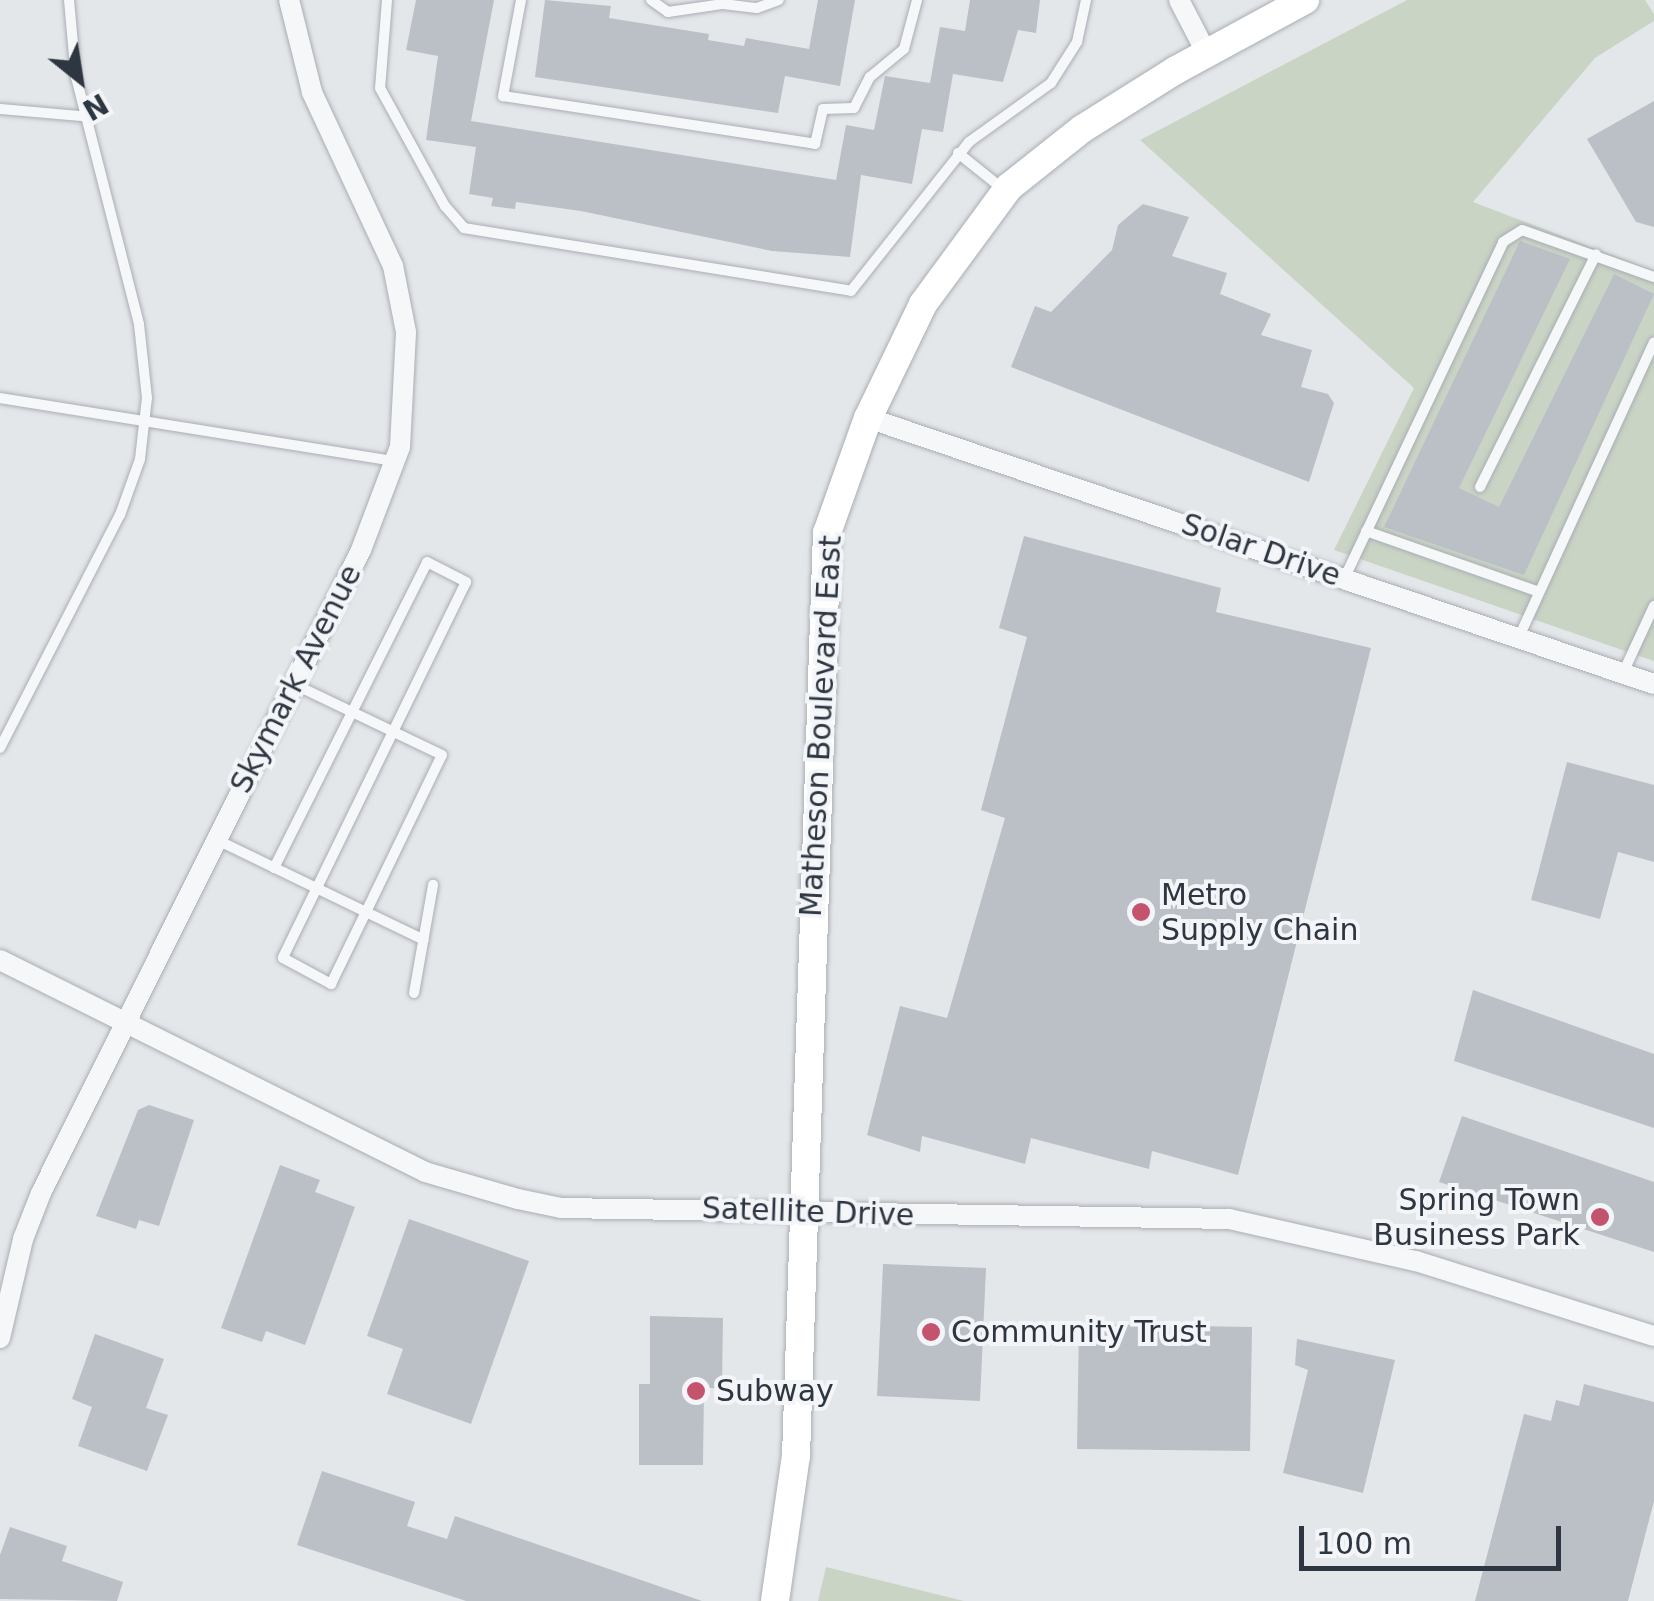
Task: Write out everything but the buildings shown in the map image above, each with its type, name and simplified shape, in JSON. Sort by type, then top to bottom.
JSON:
[{"type":"street","name":"Skymark Avenue","points":[[0,1338],[23,1238],[124,1022],[361,550],[396,462],[404,418],[406,332],[393,266],[376,216],[312,92],[288,0]]},
{"type":"street","points":[[1179,0],[1206,52]]},
{"type":"street","name":"Matheson Boulevard East","points":[[775,1601],[796,1456],[801,1212],[827,534],[868,418],[923,304],[1006,192],[1082,130],[1206,52],[1305,0]]},
{"type":"street","name":"Solar Drive","points":[[868,418],[1654,684]]},
{"type":"street","name":"Satellite Drive","points":[[0,960],[425,1172],[518,1199],[561,1208],[1262,1224],[1416,1261],[1654,1336]]},
{"type":"lane","points":[[0,748],[120,515],[140,459],[145,421],[146,358],[90,116],[73,60],[69,0]]},
{"type":"lane","points":[[387,0],[380,88],[453,218],[478,233],[851,290],[958,153],[1050,83],[1077,42],[1086,0]]},
{"type":"lane","points":[[521,0],[503,96],[814,144],[823,110],[854,108],[870,76],[904,49],[916,0]]},
{"type":"lane","points":[[651,0],[668,12],[723,4],[757,8],[779,0]]},
{"type":"lane","points":[[0,108],[90,116]]},
{"type":"lane","points":[[958,153],[1006,192]]},
{"type":"lane","points":[[1344,578],[1503,242],[1522,230],[1654,277]]},
{"type":"lane","points":[[1480,487],[1596,254]]},
{"type":"lane","points":[[1519,637],[1654,342]]},
{"type":"lane","points":[[0,398],[396,462]]},
{"type":"lane","points":[[1366,531],[1539,592]]},
{"type":"lane","points":[[274,868],[355,714],[427,562],[466,582],[392,731],[284,958],[331,984],[442,755],[392,731],[355,714],[294,684]]},
{"type":"lane","points":[[1623,673],[1653,612]]},
{"type":"lane","points":[[216,840],[424,940]]},
{"type":"lane","points":[[414,993],[433,886]]},
{"type":"green space","points":[[1407,0],[1645,0],[1654,14],[1654,21],[1595,58],[1473,202],[1654,271],[1654,661],[1334,550],[1414,388],[1140,140]]},
{"type":"green space","points":[[826,1567],[964,1601],[818,1601]]},
{"type":"place","name":"Metro Supply Chain","points":[[1141,912]]},
{"type":"place","name":"Spring Town Business Park","points":[[1600,1217]]},
{"type":"place","name":"Community Trust","points":[[931,1332]]},
{"type":"place","name":"Subway","points":[[696,1391]]}]
